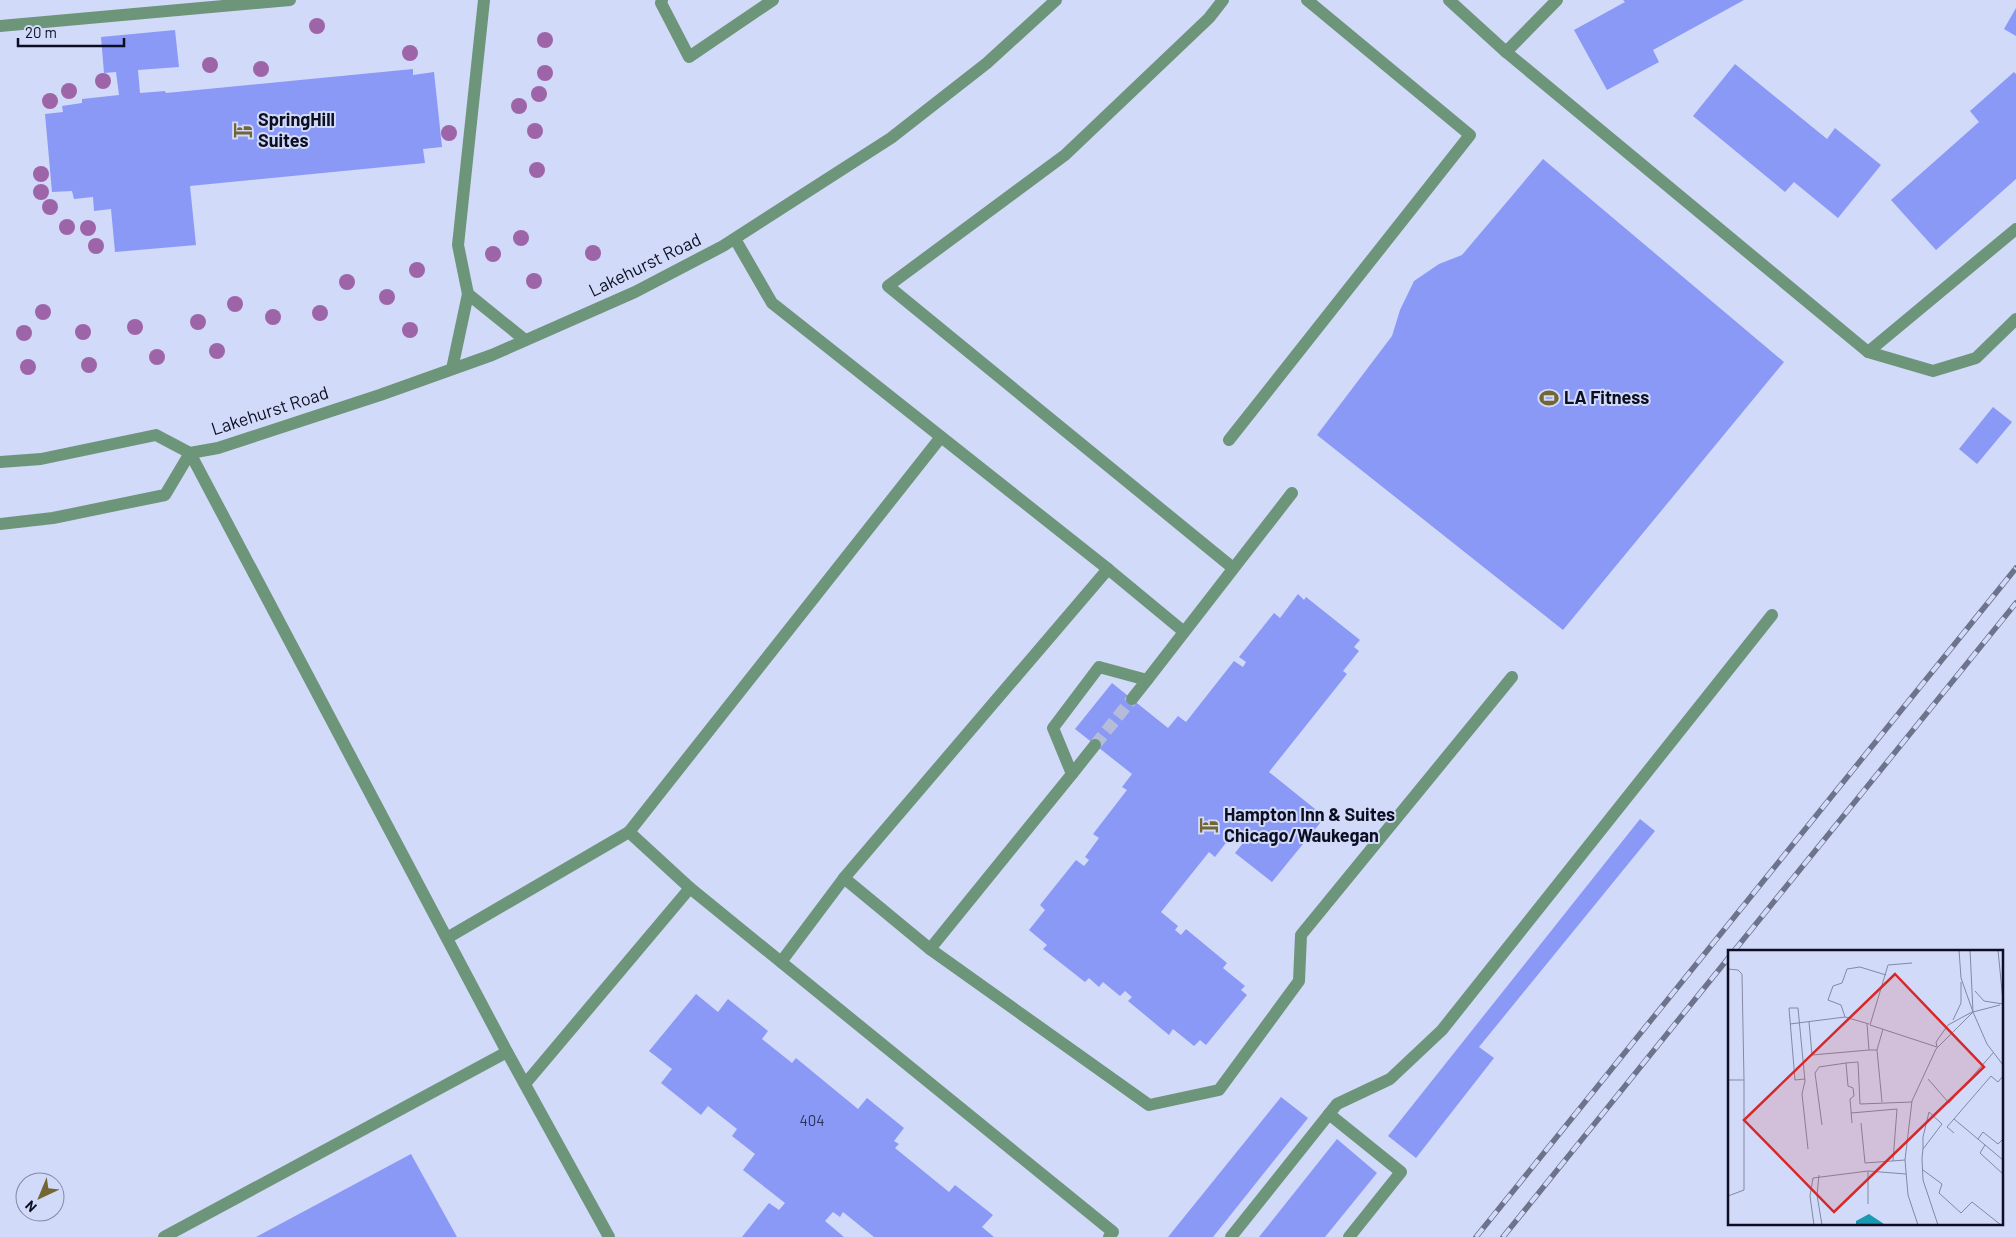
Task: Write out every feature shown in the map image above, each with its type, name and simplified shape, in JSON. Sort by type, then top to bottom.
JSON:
[{"type":"street","points":[[0,26],[290,0]]},
{"type":"street","points":[[452,369],[468,294],[458,244],[484,0]]},
{"type":"street","points":[[662,0],[661,4],[689,57],[772,0]]},
{"type":"street","name":"Lakehurst Road","points":[[190,453],[218,448],[380,395],[452,369],[525,340],[635,292],[734,239],[891,138],[987,63],[1056,0]]},
{"type":"street","points":[[1223,0],[1209,18],[1065,155],[888,286],[1233,568]]},
{"type":"street","points":[[1229,440],[1470,135],[1307,0]]},
{"type":"street","points":[[1449,0],[1506,52],[1868,352],[1933,370],[1976,358],[2016,319]]},
{"type":"street","points":[[1506,52],[1557,0]]},
{"type":"street","points":[[1868,352],[2016,229]]},
{"type":"street","points":[[734,239],[772,303],[1108,569],[1183,631]]},
{"type":"street","points":[[468,294],[525,340]]},
{"type":"street","points":[[0,462],[41,459],[156,435],[190,453],[507,1052],[609,1237]]},
{"type":"street","points":[[447,938],[629,832],[942,437]]},
{"type":"street","points":[[0,524],[53,518],[165,495],[190,453]]},
{"type":"street","points":[[1132,698],[1292,493]]},
{"type":"street","points":[[781,962],[844,878],[1108,569]]},
{"type":"street","points":[[1231,1237],[1337,1104],[1390,1079],[1442,1030],[1772,615]]},
{"type":"street","points":[[1072,774],[1053,728],[1099,667],[1147,680]]},
{"type":"street","points":[[844,878],[930,949],[1149,1105],[1219,1090],[1299,981],[1301,935],[1512,676]]},
{"type":"street","points":[[930,949],[1095,744]]},
{"type":"street","points":[[629,832],[690,888],[1113,1232],[1109,1237]]},
{"type":"street","points":[[525,1084],[690,888]]},
{"type":"street","points":[[164,1237],[507,1052]]},
{"type":"street","points":[[1329,1114],[1401,1172],[1349,1237]]},
{"type":"building","points":[[1623,0],[1744,0],[1653,50],[1659,62],[1607,90],[1574,30],[1625,2]]},
{"type":"building","points":[[2016,8],[2016,36],[2004,29]]},
{"type":"building","name":"SpringHill Suites","points":[[175,30],[179,67],[138,70],[140,93],[165,91],[166,93],[413,69],[413,75],[434,72],[442,147],[423,149],[425,163],[190,186],[196,245],[115,252],[111,209],[94,211],[93,197],[74,199],[72,191],[52,192],[45,114],[63,112],[62,106],[82,103],[82,99],[119,95],[116,72],[104,73],[101,37]]},
{"type":"building","points":[[1735,64],[1827,139],[1835,128],[1881,165],[1838,218],[1794,182],[1785,192],[1693,116]]},
{"type":"building","points":[[2014,72],[2016,74],[2016,179],[1936,250],[1891,200],[1979,122],[1970,111]]},
{"type":"building","name":"LA Fitness","points":[[1543,159],[1784,362],[1563,630],[1317,435],[1392,336],[1400,310],[1414,281],[1439,264],[1462,255]]},
{"type":"building","points":[[1993,407],[2012,422],[1977,464],[1959,449]]},
{"type":"building","name":"Hampton Inn & Suites Chicago/Waukegan","points":[[1298,594],[1304,600],[1306,597],[1360,640],[1354,647],[1359,651],[1343,671],[1347,674],[1269,772],[1325,817],[1272,882],[1235,853],[1243,843],[1232,835],[1215,857],[1209,852],[1161,912],[1178,926],[1175,930],[1181,935],[1186,929],[1227,963],[1223,968],[1245,986],[1241,990],[1247,995],[1206,1045],[1200,1040],[1194,1046],[1173,1029],[1169,1035],[1128,1001],[1132,997],[1125,991],[1120,996],[1103,982],[1099,987],[1089,978],[1085,982],[1043,949],[1047,945],[1029,930],[1045,910],[1040,905],[1076,860],[1084,866],[1089,860],[1085,857],[1099,838],[1093,834],[1127,790],[1122,787],[1132,774],[1075,729],[1112,683],[1168,728],[1178,716],[1186,722],[1234,661],[1243,667],[1246,662],[1239,657],[1274,613],[1280,618]]},
{"type":"building","points":[[1640,819],[1655,831],[1479,1047],[1494,1058],[1416,1158],[1388,1136]]},
{"type":"building","points":[[696,994],[718,1012],[728,999],[768,1031],[762,1039],[792,1063],[796,1058],[858,1109],[867,1098],[904,1128],[894,1141],[899,1144],[895,1148],[949,1192],[955,1185],[993,1215],[982,1227],[994,1237],[874,1237],[843,1212],[840,1217],[833,1212],[825,1221],[844,1237],[742,1237],[769,1203],[779,1210],[785,1203],[743,1170],[755,1154],[732,1136],[737,1129],[708,1106],[701,1115],[661,1083],[672,1069],[649,1051]]},
{"type":"building","points":[[1281,1097],[1308,1118],[1213,1237],[1168,1237]]},
{"type":"building","points":[[1337,1139],[1377,1173],[1325,1237],[1259,1237]]},
{"type":"building","points":[[411,1154],[457,1237],[256,1237]]},
{"type":"tunnel","points":[[1095,745],[1132,699]]},
{"type":"railway","points":[[1476,1237],[2016,568]]},
{"type":"railway","points":[[1735,950],[2016,603]]},
{"type":"railway","points":[[1503,1237],[1728,958]]},
{"type":"place","name":"SpringHill Suites","points":[[243,130]]},
{"type":"place","name":"LA Fitness","points":[[1549,398]]},
{"type":"place","name":"Hampton Inn & Suites Chicago/Waukegan","points":[[1209,825]]}]
